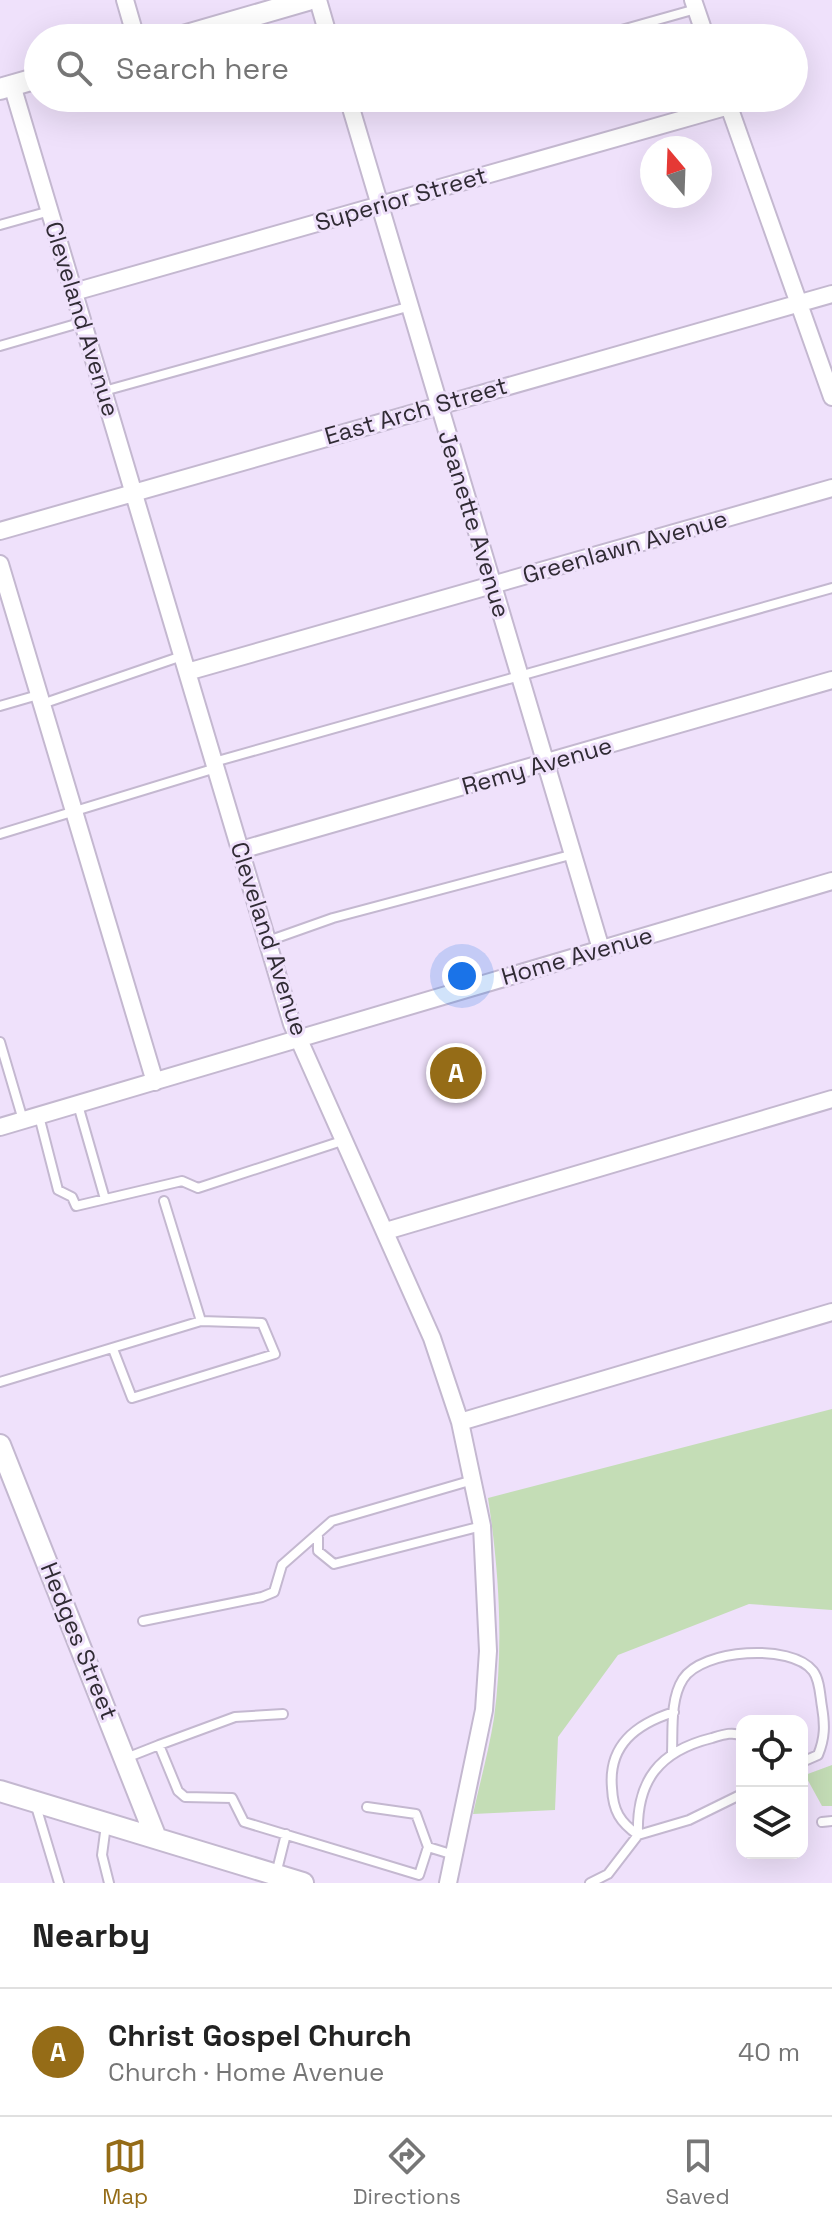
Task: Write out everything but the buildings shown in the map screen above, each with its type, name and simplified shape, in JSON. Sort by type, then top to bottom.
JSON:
[{"type":"street","points":[[125,0],[132,24]]},
{"type":"street","points":[[225,24],[308,0]]},
{"type":"street","points":[[318,0],[325,24]]},
{"type":"street","points":[[694,4],[701,24]]},
{"type":"street","name":"Cleveland Avenue","points":[[6,87],[50,211],[267,941],[299,1038],[432,1338],[460,1422],[482,1526],[488,1651],[484,1710],[448,1883]]},
{"type":"street","name":"Jeanette Avenue","points":[[352,112],[601,949]]},
{"type":"street","name":"Superior Street","points":[[74,292],[694,112]]},
{"type":"street","points":[[731,112],[832,397]]},
{"type":"street","name":"East Arch Street","points":[[0,531],[832,294]]},
{"type":"street","name":"Greenlawn Avenue","points":[[184,664],[492,584],[832,488]]},
{"type":"street","points":[[0,564],[155,1082]]},
{"type":"street","name":"Remy Avenue","points":[[241,850],[832,680]]},
{"type":"street","name":"Home Avenue","points":[[0,1127],[832,881]]},
{"type":"street","points":[[386,1231],[832,1099]]},
{"type":"street","points":[[460,1422],[832,1312]]},
{"type":"street","name":"Hedges Street","points":[[0,1445],[156,1838]]},
{"type":"street","points":[[0,1791],[303,1883]]},
{"type":"street","points":[[254,1883],[276,1875]]},
{"type":"lane","points":[[635,24],[694,4]]},
{"type":"lane","points":[[0,225],[50,211]]},
{"type":"lane","points":[[104,391],[412,306]]},
{"type":"lane","points":[[0,346],[83,322]]},
{"type":"lane","points":[[0,834],[75,813],[215,765],[520,674],[832,588]]},
{"type":"lane","points":[[0,706],[184,664]]},
{"type":"lane","points":[[267,941],[333,918],[575,854]]},
{"type":"lane","points":[[0,1042],[58,1190],[72,1197],[76,1206],[182,1181],[198,1188],[346,1140]]},
{"type":"lane","points":[[78,1105],[105,1199]]},
{"type":"lane","points":[[164,1201],[201,1321]]},
{"type":"lane","points":[[0,1382],[201,1321],[262,1323],[275,1354],[132,1398],[113,1349]]},
{"type":"lane","points":[[143,1621],[247,1601],[274,1592],[282,1565],[318,1537],[332,1521],[473,1480]]},
{"type":"lane","points":[[318,1537],[318,1551],[334,1564],[482,1526]]},
{"type":"lane","points":[[672,1752],[674,1712],[686,1675],[713,1659],[741,1654],[797,1659],[813,1671],[818,1683],[825,1738],[818,1755],[808,1759]]},
{"type":"lane","points":[[638,1835],[616,1814],[611,1778],[613,1757],[638,1728],[674,1712]]},
{"type":"lane","points":[[126,1758],[235,1717],[283,1714]]},
{"type":"lane","points":[[638,1835],[637,1806],[648,1778],[672,1752],[736,1732]]},
{"type":"lane","points":[[159,1745],[178,1791],[185,1797],[232,1798],[244,1822],[419,1875],[428,1847],[416,1814],[367,1807]]},
{"type":"lane","points":[[590,1883],[608,1874],[638,1835],[689,1820],[736,1797]]},
{"type":"lane","points":[[35,1802],[59,1883]]},
{"type":"lane","points":[[822,1822],[832,1821]]},
{"type":"lane","points":[[106,1823],[102,1855],[109,1883]]},
{"type":"lane","points":[[276,1875],[286,1834]]},
{"type":"lane","points":[[428,1847],[454,1855]]},
{"type":"green space","points":[[832,1409],[832,1610],[749,1604],[618,1655],[558,1737],[555,1810],[473,1814],[492,1730],[499,1663],[497,1580],[488,1498]]},
{"type":"green space","points":[[832,1765],[832,1806],[822,1806],[808,1780],[808,1774]]},
{"type":"place","name":"Christ Gospel Church","points":[[456,1073]]}]
